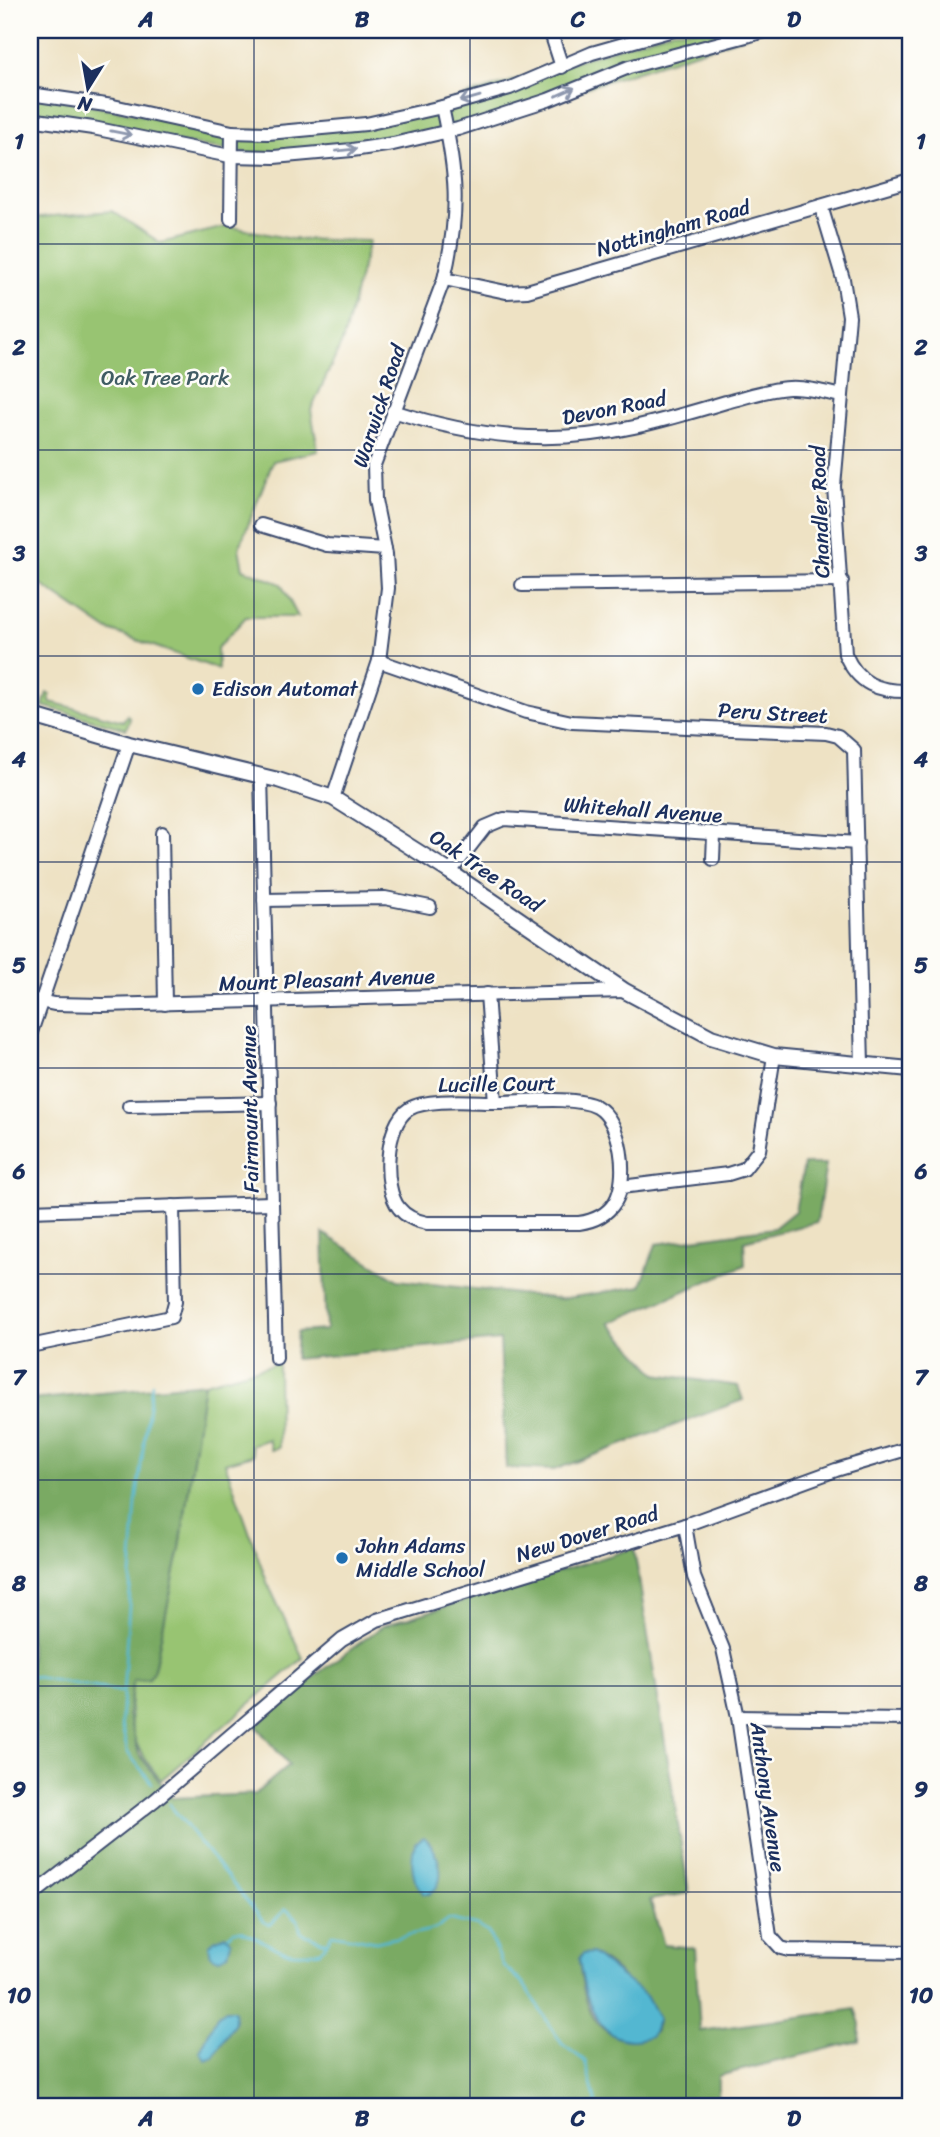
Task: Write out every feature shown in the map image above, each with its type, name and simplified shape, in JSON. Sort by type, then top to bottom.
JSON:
[{"type":"main road","name":"Oak Tree Road","points":[[30,717],[261,776],[332,798],[450,872],[625,991],[711,1037],[774,1056],[910,1069]]},
{"type":"street","points":[[550,30],[562,67]]},
{"type":"street","points":[[30,94],[113,106],[232,132],[268,133],[366,124],[510,88],[608,48],[673,30]]},
{"type":"street","points":[[30,119],[105,130],[230,156],[274,157],[352,150],[393,145],[447,131],[548,100],[629,66],[745,33],[769,30]]},
{"type":"street","name":"Warwick Road","points":[[332,798],[379,661],[388,588],[385,549],[375,500],[374,465],[444,279],[457,206],[455,169],[442,107]]},
{"type":"street","points":[[231,219],[232,132]]},
{"type":"street","name":"Nottingham Road","points":[[444,279],[506,292],[527,290],[910,180]]},
{"type":"street","name":"Chandler Road","points":[[821,206],[843,279],[849,316],[834,486],[845,654],[850,666],[871,687],[884,691],[910,691]]},
{"type":"street","name":"Devon Road","points":[[393,411],[441,427],[477,434],[568,439],[634,427],[766,391],[810,389],[841,396]]},
{"type":"street","points":[[261,525],[327,545],[385,549]]},
{"type":"street","points":[[522,586],[842,581]]},
{"type":"street","name":"Peru Street","points":[[379,661],[526,712],[572,722],[838,736],[854,750],[862,1065]]},
{"type":"street","points":[[30,1035],[35,1001],[129,744]]},
{"type":"street","name":"Fairmount Avenue","points":[[261,776],[276,1358]]},
{"type":"street","name":"Whitehall Avenue","points":[[450,872],[485,827],[504,819],[857,843]]},
{"type":"street","points":[[162,832],[165,1004]]},
{"type":"street","points":[[713,859],[714,835]]},
{"type":"street","points":[[264,900],[385,898],[430,907]]},
{"type":"street","name":"Mount Pleasant Avenue","points":[[35,1001],[267,1003],[625,991]]},
{"type":"street","points":[[486,994],[495,1102]]},
{"type":"street","points":[[621,1187],[728,1174],[744,1169],[759,1150],[774,1056]]},
{"type":"street","name":"Lucille Court","points":[[580,1102],[604,1112],[618,1134],[621,1187],[616,1201],[606,1212],[579,1223],[427,1223],[404,1214],[394,1201],[391,1189],[390,1137],[396,1122],[407,1110],[422,1104],[580,1102]]},
{"type":"street","points":[[129,1106],[271,1103]]},
{"type":"street","points":[[30,1211],[272,1203]]},
{"type":"street","points":[[30,1346],[171,1317],[175,1302],[173,1206]]},
{"type":"street","name":"New Dover Road","points":[[30,1897],[155,1800],[357,1631],[402,1611],[685,1525],[860,1462],[910,1448]]},
{"type":"street","name":"Anthony Avenue","points":[[685,1525],[694,1577],[723,1649],[738,1717],[767,1927],[774,1942],[789,1950],[910,1952]]},
{"type":"street","points":[[738,1717],[910,1718]]},
{"type":"green space","points":[[673,30],[744,30],[746,36],[458,129],[274,157],[30,119],[30,94],[232,132],[396,118]]},
{"type":"green space","name":"Oak Tree Park","points":[[112,211],[161,243],[228,226],[291,239],[369,241],[343,340],[311,410],[318,451],[273,461],[239,548],[243,569],[281,584],[298,617],[246,617],[217,648],[218,669],[106,629],[30,577],[30,218]]},
{"type":"green space","points":[[47,693],[50,694],[50,702],[123,721],[127,715],[130,719],[126,729],[43,706]]},
{"type":"green space","points":[[804,1164],[826,1164],[817,1222],[744,1241],[745,1265],[609,1323],[657,1374],[738,1386],[743,1400],[554,1470],[506,1468],[500,1340],[295,1359],[297,1332],[326,1330],[323,1233],[398,1280],[561,1299],[641,1286],[656,1244],[774,1228],[795,1211]]},
{"type":"green space","points":[[278,1363],[279,1448],[271,1450],[268,1439],[251,1445],[253,1455],[225,1463],[267,1582],[303,1658],[161,1780],[143,1756],[133,1734],[131,1697],[133,1681],[154,1669],[180,1548],[204,1383]]},
{"type":"green space","points":[[204,1383],[180,1548],[154,1669],[149,1679],[133,1681],[128,1714],[139,1754],[172,1798],[255,1794],[289,1765],[256,1726],[313,1677],[383,1626],[634,1548],[689,1893],[650,1900],[664,1945],[695,1948],[700,2031],[855,2009],[860,2024],[859,2041],[718,2076],[718,2107],[30,2107],[30,1400]],"holes":[[[583,1954],[593,1955],[603,1961],[624,1979],[659,2019],[655,2032],[616,2035],[598,2024],[584,1992],[579,1959]],[[217,2016],[235,2022],[213,2057],[202,2047]]]},
{"type":"water","points":[[424,1837],[434,1850],[440,1866],[439,1882],[429,1894],[424,1894],[416,1882],[413,1870],[415,1843]]},
{"type":"water","points":[[225,1935],[231,1942],[228,1954],[218,1959],[211,1956],[209,1946],[214,1940]]},
{"type":"water","points":[[592,1953],[646,1996],[659,2019],[651,2036],[633,2040],[619,2038],[597,2019],[585,1989],[579,1959],[583,1954]]},
{"type":"water","points":[[226,2010],[234,2010],[235,2022],[213,2057],[206,2060],[200,2051],[217,2016]]},
{"type":"waterway","points":[[152,1384],[136,1502],[121,1724],[128,1753],[152,1783]]},
{"type":"waterway","points":[[30,1676],[122,1692]]},
{"type":"waterway","points":[[169,1804],[263,1921],[270,1925],[286,1909],[298,1920],[301,1933],[327,1943],[332,1934],[376,1942],[435,1929],[449,1919],[478,1926],[488,1932],[503,1965],[523,1983],[562,2044],[585,2061],[597,2107]]},
{"type":"waterway","points":[[228,1936],[234,1931],[241,1931],[279,1949],[296,1953],[320,1951],[327,1943]]},
{"type":"place","name":"Edison Automat","points":[[198,689]]},
{"type":"place","name":"John Adams Middle School","points":[[342,1558]]}]
